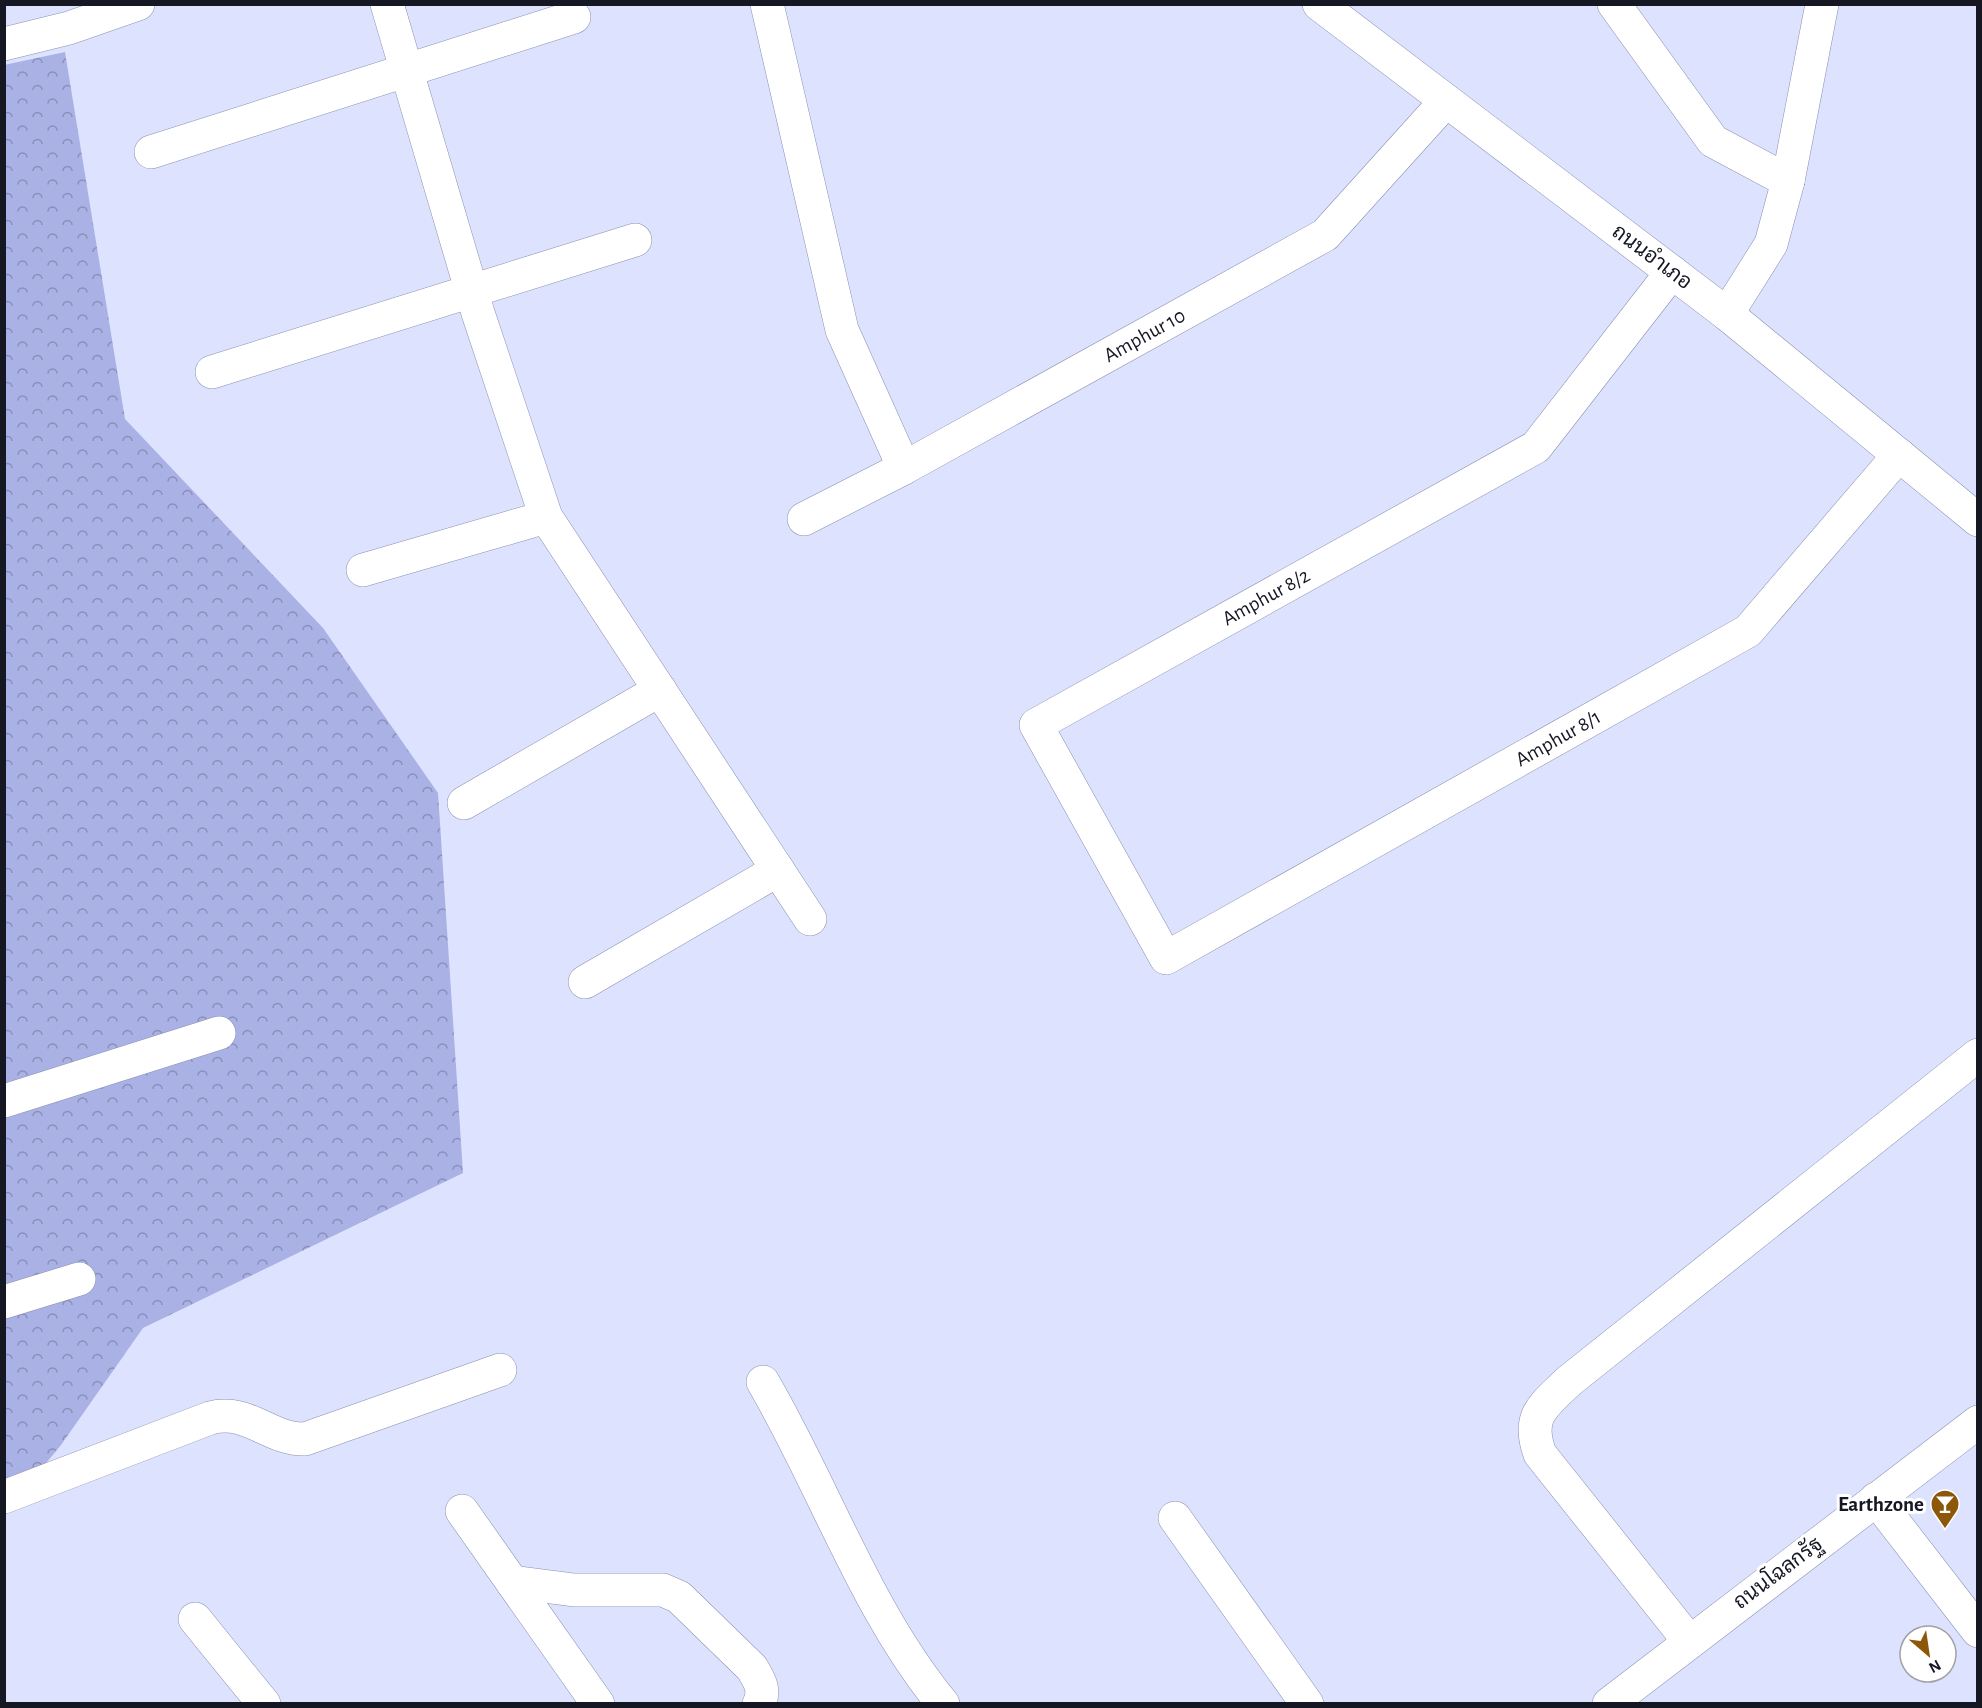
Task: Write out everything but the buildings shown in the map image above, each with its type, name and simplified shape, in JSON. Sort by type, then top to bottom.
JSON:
[{"type":"street","points":[[4,44],[69,28],[138,4]]},
{"type":"street","points":[[387,4],[471,291],[546,517],[810,919]]},
{"type":"street","points":[[767,4],[842,330],[904,468]]},
{"type":"street","name":"ถนนอำเภอ","points":[[1319,4],[1727,314],[1977,520]]},
{"type":"street","points":[[1614,4],[1713,141],[1788,181]]},
{"type":"street","points":[[1727,314],[1771,244],[1788,181],[1822,4]]},
{"type":"street","points":[[151,152],[574,17]]},
{"type":"street","name":"Amphur 10","points":[[804,519],[904,468],[1325,235],[1446,101]]},
{"type":"street","points":[[212,372],[635,240]]},
{"type":"street","name":"Amphur 8/2","points":[[1166,958],[1036,724],[1536,447],[1672,273]]},
{"type":"street","name":"Amphur 8/1","points":[[1166,958],[1748,631],[1899,455]]},
{"type":"street","points":[[363,570],[546,517]]},
{"type":"street","points":[[464,803],[660,690]]},
{"type":"street","points":[[585,982],[778,870]]},
{"type":"street","points":[[4,1101],[219,1033]]},
{"type":"street","points":[[1689,1641],[1540,1454],[1534,1421],[1538,1412],[1569,1381],[1977,1055]]},
{"type":"street","points":[[4,1302],[79,1280]]},
{"type":"street","points":[[4,1497],[210,1418],[232,1414],[284,1436],[305,1439],[500,1370]]},
{"type":"street","points":[[763,1382],[796,1438],[858,1569],[918,1673],[944,1704]]},
{"type":"street","name":"ถนนโฉลกรัฐ","points":[[1609,1704],[1977,1422]]},
{"type":"street","points":[[1876,1499],[1977,1631]]},
{"type":"street","points":[[462,1511],[598,1704]]},
{"type":"street","points":[[1175,1518],[1307,1704]]},
{"type":"street","points":[[512,1582],[574,1590],[663,1590],[679,1597],[752,1668],[760,1682],[762,1692],[759,1704]]},
{"type":"street","points":[[195,1619],[264,1704]]},
{"type":"green space","points":[[65,52],[125,419],[323,628],[438,793],[463,1173],[143,1328],[61,1445],[5,1513],[4,65]]},
{"type":"place","name":"Earthzone","points":[[1945,1530]]}]
